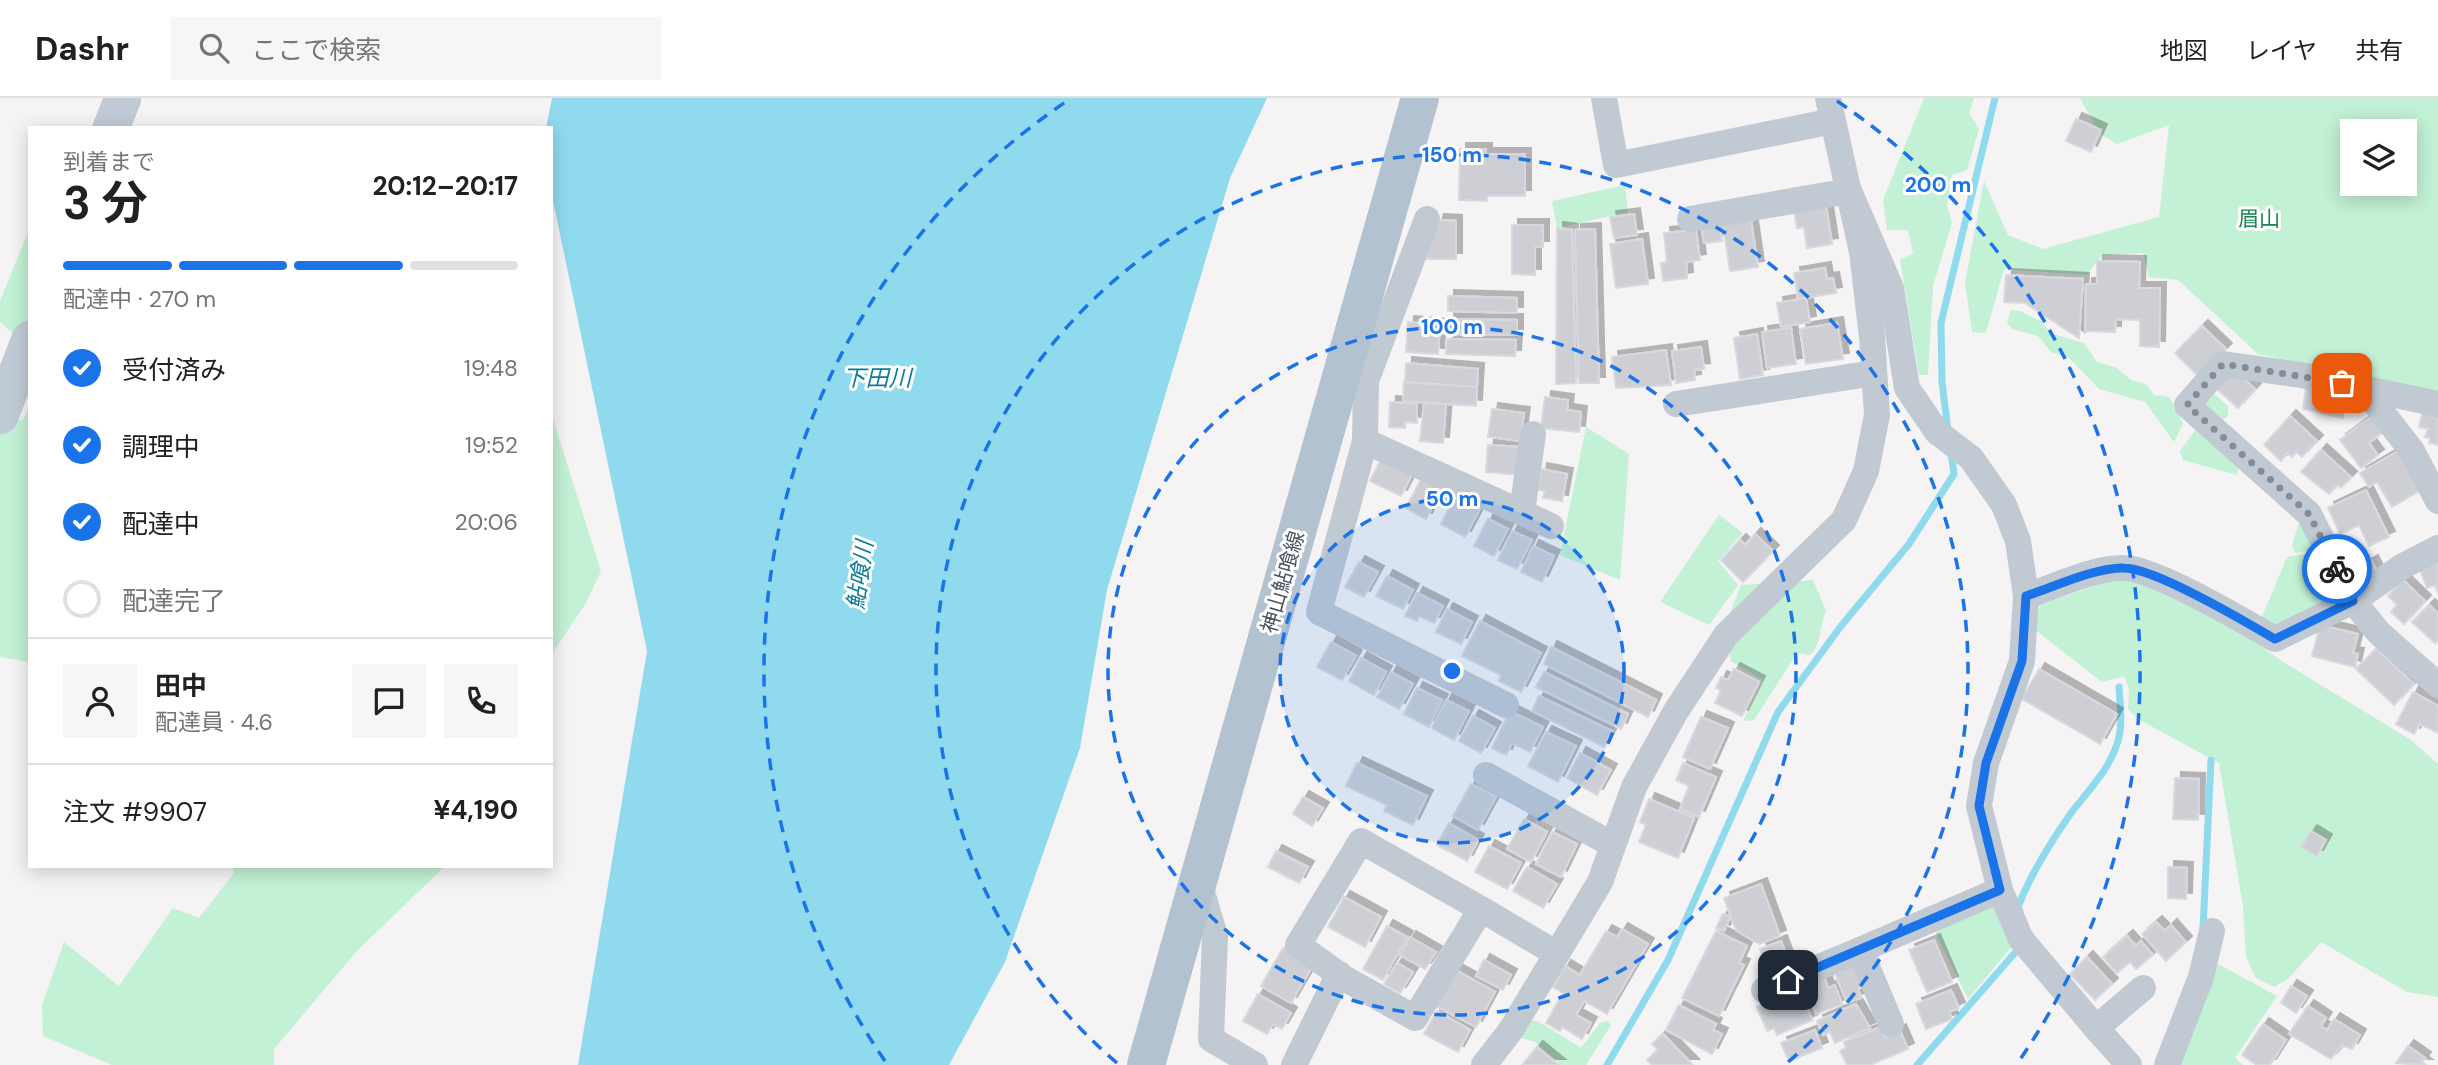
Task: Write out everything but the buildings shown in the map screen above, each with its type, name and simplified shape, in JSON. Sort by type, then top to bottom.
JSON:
[{"type":"main road","points":[[112,126],[123,98]]},
{"type":"main road","name":"神山鮎喰線","points":[[1146,1065],[1199,880],[1354,377],[1420,98]]},
{"type":"main road","points":[[0,416],[28,344]]},
{"type":"street","points":[[1484,1065],[1511,1030],[1600,882],[1634,787],[1656,745],[1726,635],[1844,520],[1866,471],[1877,415],[1862,252],[1831,110],[1616,165],[1604,98]]},
{"type":"street","points":[[1690,219],[1849,191]]},
{"type":"street","points":[[1849,191],[1891,288],[1907,388],[1937,432],[1971,458],[2004,505],[2018,541],[2026,596],[2022,661],[1986,763],[1979,806],[2000,890],[2021,939],[2129,1065]]},
{"type":"street","points":[[1427,219],[1354,377],[1365,442],[1319,612],[1506,705]]},
{"type":"street","points":[[2438,404],[2301,375],[2223,364],[2187,405],[2309,514],[2353,601],[2379,633],[2438,685]]},
{"type":"street","points":[[1676,404],[1874,373]]},
{"type":"street","points":[[2363,388],[2412,451],[2438,501]]},
{"type":"street","points":[[1522,512],[1534,434]]},
{"type":"street","points":[[1365,442],[1551,526]]},
{"type":"street","points":[[2026,596],[2110,569],[2127,567],[2156,577],[2230,613],[2275,639],[2353,601],[2403,566],[2438,548]]},
{"type":"street","points":[[1486,775],[1613,845]]},
{"type":"street","points":[[1481,909],[1415,1017],[1339,974],[1298,945],[1361,841],[1481,909],[1557,954]]},
{"type":"street","points":[[1199,880],[1215,936],[1211,1039],[1255,1065]]},
{"type":"street","points":[[1764,990],[2000,890]]},
{"type":"street","points":[[2167,1065],[2201,977],[2212,931]]},
{"type":"street","points":[[1860,950],[1891,1024]]},
{"type":"street","points":[[1294,1065],[1339,974]]},
{"type":"street","points":[[2096,1028],[2143,988]]},
{"type":"green space","points":[[1924,98],[1974,98],[1969,113],[1979,129],[1967,170],[1952,175],[1947,204],[1952,223],[1933,286],[1928,375],[1919,375],[1900,260],[1913,253],[1908,230],[1887,230],[1883,200]]},
{"type":"green space","name":"眉山","points":[[2080,98],[2438,98],[2438,395],[2258,354],[2178,280],[2149,277],[2143,253],[2102,255],[2087,275],[2004,269],[1986,333],[1972,332],[1965,283],[1984,181],[2008,235],[2043,249],[2159,217],[2169,125],[2117,144],[2099,133]]},
{"type":"green space","points":[[1625,185],[1628,212],[1557,228],[1552,201]]},
{"type":"green space","points":[[28,232],[28,347],[0,322],[0,301]]},
{"type":"green space","points":[[2011,310],[2020,311],[2042,322],[2050,333],[2084,343],[2097,362],[2117,368],[2131,380],[2146,384],[2154,395],[2170,397],[2183,424],[2174,442],[2145,402],[2099,389],[2069,358],[2051,352],[2038,336],[2012,329],[2007,323]]},
{"type":"green space","points":[[2211,391],[2228,406],[2228,416],[2223,419],[2201,408]]},
{"type":"green space","points":[[28,409],[28,662],[0,657],[0,419],[23,420]]},
{"type":"green space","points":[[553,419],[601,571],[586,603],[553,652]]},
{"type":"green space","points":[[1586,427],[1629,454],[1620,580],[1560,555]]},
{"type":"green space","points":[[2196,429],[2239,464],[2237,475],[2183,460],[2180,451]]},
{"type":"green space","points":[[1719,515],[1743,533],[1718,561],[1738,585],[1709,625],[1660,602]]},
{"type":"green space","points":[[2299,522],[2314,549],[2295,553],[2292,546]]},
{"type":"green space","points":[[2320,551],[2345,599],[2275,633],[2259,624],[2287,557]]},
{"type":"green space","points":[[2126,575],[2221,617],[2280,660],[2411,740],[2438,764],[2438,997],[2407,992],[2321,942],[2288,979],[2274,987],[2255,977],[2246,956],[2243,906],[2219,763],[2138,719],[2128,709],[2129,689],[2124,676],[2102,682],[2034,629],[2040,605]]},
{"type":"green space","points":[[1813,580],[1826,611],[1817,646],[1810,655],[1797,653],[1754,720],[1743,721],[1763,680],[1731,661],[1725,626],[1741,585]]},
{"type":"green space","points":[[233,868],[443,868],[357,951],[274,1049],[274,1065],[112,1065],[43,1036],[42,1005],[64,942],[119,986],[173,908],[199,918],[234,873]]},
{"type":"green space","points":[[1995,906],[2013,945],[1968,999],[1936,934],[1936,925]]},
{"type":"green space","points":[[2218,964],[2277,996],[2235,1058],[2243,1065],[2178,1065]]},
{"type":"green space","points":[[1531,1021],[1538,1021],[1581,1048],[1600,1023],[1608,1021],[1611,1025],[1586,1065],[1561,1065],[1535,1042],[1521,1038]]},
{"type":"water","name":"下田川","points":[[552,98],[1267,98],[1230,178],[1107,590],[1080,748],[1005,962],[949,1065],[578,1065],[647,651],[553,201],[553,126],[546,126]]},
{"type":"waterway","points":[[1948,431],[1942,382],[1941,323],[1995,98]]},
{"type":"waterway","points":[[1607,1065],[1668,960],[1778,712],[1841,626],[1909,544],[1954,474],[1951,453]]},
{"type":"waterway","points":[[2020,911],[2018,907],[2041,858],[2104,770],[2114,751],[2120,728],[2119,687]]},
{"type":"waterway","points":[[2203,929],[2211,760]]},
{"type":"waterway","points":[[1917,1065],[2020,947]]},
{"type":"way so far","points":[[2337,569],[2309,514],[2187,405],[2223,364],[2342,383]]},
{"type":"route","points":[[1788,980],[2000,890],[1979,806],[1986,763],[2022,661],[2026,596],[2110,569],[2127,567],[2156,577],[2230,613],[2275,639],[2353,601],[2337,569]]},
{"type":"water label","name":"鮎喰川","points":[[860,575]]}]
